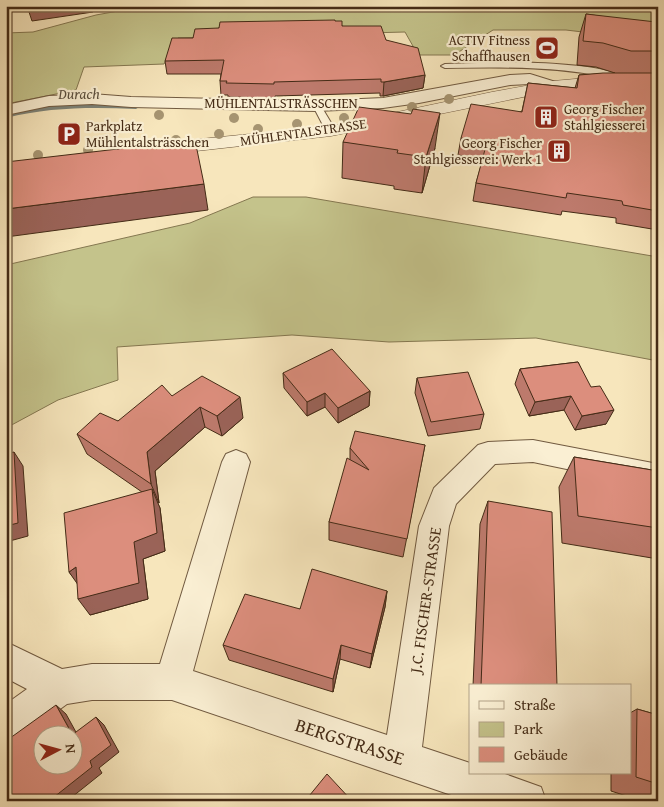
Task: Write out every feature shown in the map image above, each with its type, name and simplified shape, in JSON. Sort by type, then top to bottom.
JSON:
[{"type":"street","name":"MÜHLENTALSTRÄSSCHEN","points":[[6,110],[49,101],[92,99],[131,102],[317,106],[383,103],[510,80],[530,79],[552,86]]},
{"type":"street","name":"MÜHLENTALSTRASSE","points":[[143,151],[331,132],[552,86],[632,81],[658,82]]},
{"type":"street","name":"J.C. FISCHER-STRASSE","points":[[402,758],[434,526],[444,497],[488,453],[533,451],[658,476]]},
{"type":"street","points":[[172,682],[236,462]]},
{"type":"street","points":[[6,659],[60,687]]},
{"type":"street","name":"BERGSTRASSE","points":[[6,726],[60,687],[92,682],[172,682],[528,801]]},
{"type":"lane","points":[[445,66],[537,64],[595,71],[632,81]]},
{"type":"lane","points":[[317,106],[331,132]]},
{"type":"green space","points":[[146,6],[658,6],[658,41],[566,30],[493,30],[454,55],[418,55],[405,32],[178,38],[164,64],[84,67],[76,90],[6,104],[6,33],[33,32],[96,15]]},
{"type":"green space","points":[[253,197],[306,197],[658,257],[658,361],[536,338],[389,342],[292,335],[117,347],[118,380],[58,400],[6,428],[6,265],[190,223]]},
{"type":"building","points":[[586,14],[656,22],[656,25],[658,25],[658,51],[631,51],[603,43],[583,41]]},
{"type":"building","points":[[342,21],[342,26],[381,26],[386,40],[418,48],[425,75],[384,82],[381,82],[381,79],[274,82],[274,84],[226,83],[227,81],[220,81],[224,60],[165,61],[172,38],[193,38],[195,29],[219,28],[220,22]]},
{"type":"building","points":[[658,73],[658,211],[623,205],[622,201],[567,193],[566,198],[476,183],[487,142],[461,138],[471,104],[522,112],[528,83],[577,88],[579,75]]},
{"type":"building","points":[[359,107],[411,114],[413,109],[440,113],[426,157],[397,153],[398,150],[343,142]]},
{"type":"building","points":[[195,140],[204,184],[6,209],[6,162]]},
{"type":"building","points":[[332,349],[370,391],[338,408],[325,393],[307,402],[283,373]]},
{"type":"building","points":[[578,362],[591,387],[600,386],[614,410],[582,416],[571,396],[535,402],[520,369]]},
{"type":"building","points":[[468,372],[484,414],[431,422],[417,378]]},
{"type":"building","points":[[202,376],[240,397],[217,416],[200,407],[147,452],[151,484],[77,434],[100,413],[118,421],[162,385],[172,396]]},
{"type":"building","points":[[355,431],[425,445],[407,539],[329,522],[347,458],[369,470],[350,448]]},
{"type":"building","points":[[14,452],[18,523],[6,526],[6,454]]},
{"type":"building","points":[[574,457],[658,471],[658,528],[578,516]]},
{"type":"building","points":[[152,489],[157,533],[134,542],[139,583],[78,599],[76,567],[69,572],[64,513]]},
{"type":"building","points":[[488,501],[552,512],[557,684],[481,684]]},
{"type":"building","points":[[312,569],[387,591],[372,654],[341,645],[333,679],[223,645],[245,594],[300,609]]},
{"type":"building","points":[[56,705],[66,724],[32,724],[32,774],[82,774],[82,728],[96,717],[111,745],[90,761],[92,767],[49,801],[6,801],[6,741]]},
{"type":"building","points":[[637,709],[658,715],[658,784],[636,777]]},
{"type":"building","points":[[327,774],[352,801],[305,801]]},
{"type":"waterway","name":"Durach","points":[[6,116],[55,107],[136,107]]},
{"type":"place","name":"ACTIV Fitness Schaffhausen","points":[[547,48]]},
{"type":"place","name":"Georg Fischer Stahlgiesserei","points":[[546,117]]},
{"type":"place","name":"Parkplatz Mühlentalsträsschen","points":[[69,134]]},
{"type":"place","name":"Georg Fischer Stahlgiesserei: Werk 1","points":[[559,151]]}]
